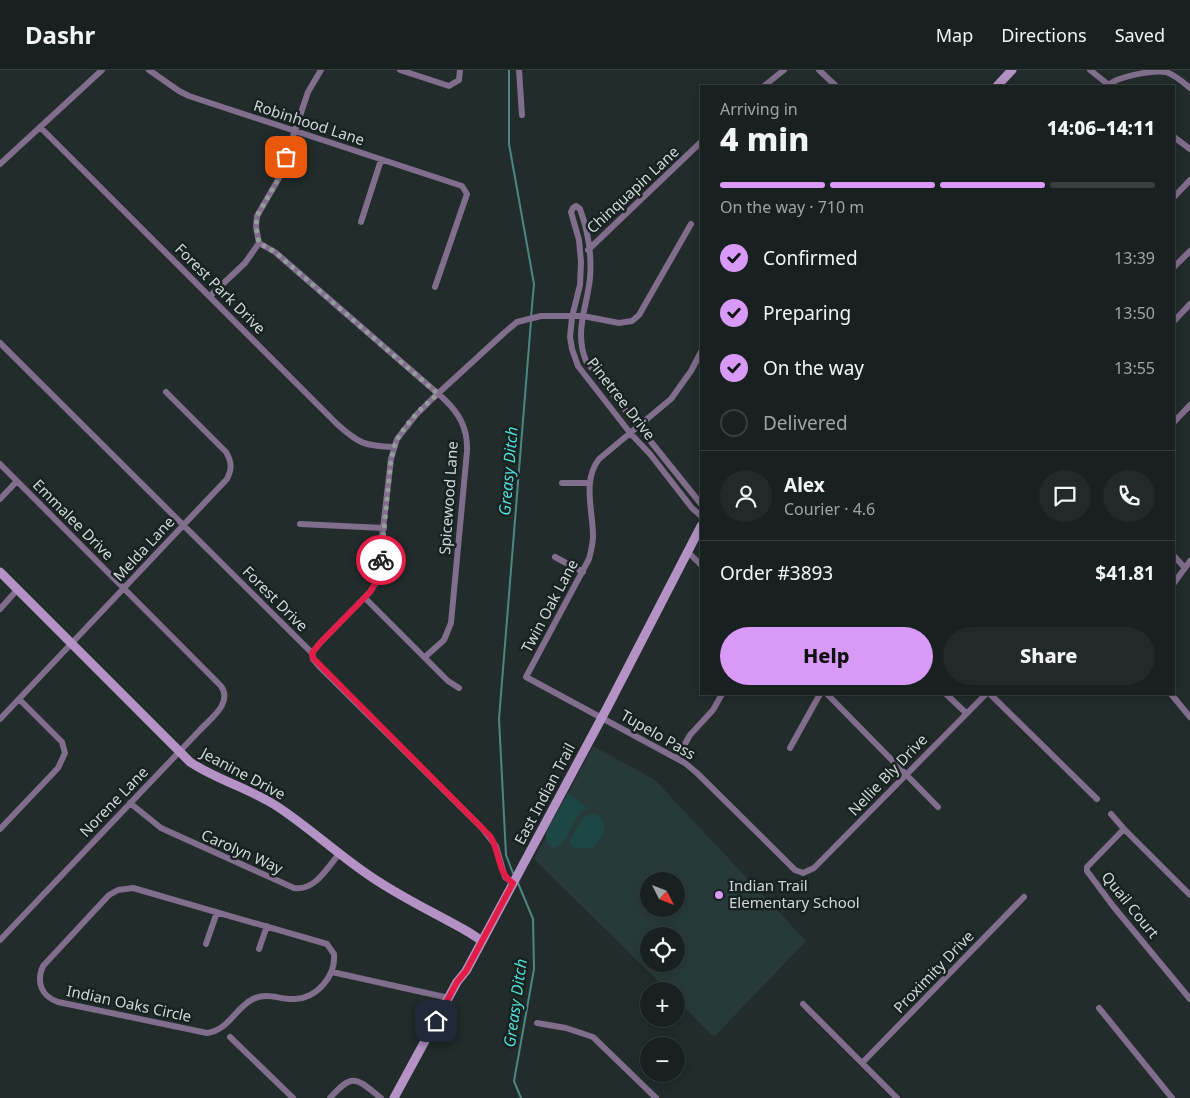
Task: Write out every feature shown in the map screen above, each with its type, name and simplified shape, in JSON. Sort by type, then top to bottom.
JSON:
[{"type":"main road","points":[[1002,85],[1012,70]]},
{"type":"main road","name":"East Indian Trail","points":[[394,1098],[457,982],[466,971],[602,718],[700,528]]},
{"type":"main road","name":"Jeanine Drive","points":[[0,572],[179,752],[201,769],[250,792],[288,814],[339,854],[387,887],[482,941]]},
{"type":"street","points":[[0,164],[102,70]]},
{"type":"street","name":"Robinhood Lane","points":[[149,70],[188,96],[462,186],[468,194],[435,288]]},
{"type":"street","points":[[210,296],[245,263],[259,243],[256,227],[257,216],[279,178],[308,92],[320,70]]},
{"type":"street","points":[[400,70],[446,85],[454,84],[459,80],[460,70]]},
{"type":"street","points":[[519,70],[522,115]]},
{"type":"street","points":[[765,85],[784,70]]},
{"type":"street","points":[[819,70],[835,85]]},
{"type":"street","points":[[1090,70],[1108,85]]},
{"type":"street","points":[[1110,85],[1120,78],[1159,70],[1170,73],[1190,88]]},
{"type":"street","name":"Forest Park Drive","points":[[40,127],[351,436],[366,445],[394,448]]},
{"type":"street","points":[[1175,138],[1190,149]]},
{"type":"street","name":"Chinquapin Lane","points":[[580,255],[700,143]]},
{"type":"street","points":[[361,222],[381,160]]},
{"type":"street","points":[[1175,197],[1190,180]]},
{"type":"street","name":"Pinetree Drive","points":[[700,503],[586,361],[580,337],[590,274],[589,238],[583,216],[580,209],[576,206],[571,212],[579,240],[580,285],[572,317],[570,337],[578,366],[631,434],[650,454],[692,508],[700,515]]},
{"type":"street","points":[[312,653],[376,585],[391,459],[397,439],[410,423],[438,394],[513,325],[541,316],[583,316],[619,323],[632,321],[639,315],[691,224]]},
{"type":"street","name":"Spicewood Lane","points":[[259,243],[275,252],[438,394],[454,408],[461,419],[467,437],[467,451],[450,628],[441,644],[425,657]]},
{"type":"street","points":[[1175,266],[1190,251]]},
{"type":"street","points":[[1175,319],[1190,304]]},
{"type":"street","name":"Forest Drive","points":[[0,343],[312,653],[319,666],[490,836],[496,846],[503,874],[513,883]]},
{"type":"street","name":"Twin Oak Lane","points":[[526,677],[589,559],[593,537],[590,483],[593,468],[599,459],[631,434],[676,394],[700,354]]},
{"type":"street","name":"Melda Lane","points":[[0,719],[230,474],[231,463],[226,452],[166,392]]},
{"type":"street","points":[[1175,421],[1190,405]]},
{"type":"street","name":"Emmalee Drive","points":[[0,464],[213,678]]},
{"type":"street","points":[[0,499],[17,481]]},
{"type":"street","points":[[562,483],[590,483]]},
{"type":"street","points":[[300,524],[384,528]]},
{"type":"street","points":[[688,552],[700,564]]},
{"type":"street","points":[[554,556],[583,572]]},
{"type":"street","points":[[1175,557],[1185,568]]},
{"type":"street","points":[[1175,582],[1190,561]]},
{"type":"street","points":[[0,609],[18,590]]},
{"type":"street","points":[[365,598],[448,681],[458,688]]},
{"type":"street","name":"Tupelo Pass","points":[[526,677],[677,758],[697,773],[795,870],[807,872]]},
{"type":"street","name":"Norene Lane","points":[[0,940],[225,701],[225,691],[213,678]]},
{"type":"street","points":[[677,758],[690,735],[713,710],[721,695]]},
{"type":"street","points":[[790,748],[819,695]]},
{"type":"street","points":[[828,695],[938,807]]},
{"type":"street","points":[[947,695],[966,713]]},
{"type":"street","name":"Nellie Bly Drive","points":[[807,872],[814,868],[985,695]]},
{"type":"street","points":[[991,695],[1096,799]]},
{"type":"street","points":[[1172,695],[1190,717]]},
{"type":"street","points":[[0,829],[58,768],[65,753],[62,742],[19,699]]},
{"type":"street","name":"Carolyn Way","points":[[130,803],[161,828],[294,888],[306,888],[313,884],[339,854]]},
{"type":"street","points":[[1111,814],[1190,895]]},
{"type":"street","name":"Quail Court","points":[[1124,829],[1088,867],[1087,871],[1113,906],[1190,999]]},
{"type":"street","name":"Indian Oaks Circle","points":[[129,888],[141,890],[267,926],[327,944],[334,954],[332,972],[320,987],[311,994],[294,999],[267,996],[254,999],[221,1029],[207,1033],[58,1002],[49,998],[41,988],[39,976],[43,966],[102,902],[118,890],[129,888]]},
{"type":"street","name":"Proximity Drive","points":[[862,1064],[1024,897]]},
{"type":"street","points":[[206,944],[217,912]]},
{"type":"street","points":[[259,949],[267,926]]},
{"type":"street","points":[[332,972],[448,998]]},
{"type":"street","points":[[803,1004],[896,1098]]},
{"type":"street","points":[[1099,1008],[1172,1098]]},
{"type":"street","points":[[537,1023],[566,1028],[593,1037],[656,1098]]},
{"type":"street","points":[[230,1037],[293,1098]]},
{"type":"street","points":[[330,1098],[342,1084],[355,1080],[381,1098]]},
{"type":"shaded area","name":"Indian Trail Elementary School","points":[[593,746],[655,780],[806,941],[714,1037],[685,1008],[685,982],[659,982],[649,972],[685,972],[685,927],[640,927],[640,963],[534,859]]},
{"type":"shaded area","points":[[568,793],[587,808],[577,817],[563,841],[552,848],[547,842],[546,832]]},
{"type":"shaded area","points":[[592,814],[599,816],[603,824],[602,836],[597,844],[590,840],[596,844],[592,848],[573,848],[570,842],[578,825],[584,818]]},
{"type":"waterway","name":"Greasy Ditch","points":[[509,70],[509,144],[534,284],[531,317]]},
{"type":"waterway","name":"Greasy Ditch","points":[[513,873],[506,855],[499,719],[531,321]]},
{"type":"waterway","name":"Greasy Ditch","points":[[518,883],[533,919],[534,969],[514,1081],[521,1098]]},
{"type":"way so far","points":[[286,157],[279,178],[257,216],[256,227],[259,243],[275,252],[438,394],[416,415],[397,439],[391,459],[381,560]]},
{"type":"place","name":"Indian Trail Elementary School","points":[[719,895]]},
{"type":"route","points":[[381,560],[376,585],[320,643],[312,653],[313,658],[490,836],[496,846],[503,874],[505,878],[513,883],[466,971],[457,982],[436,1021]]}]
